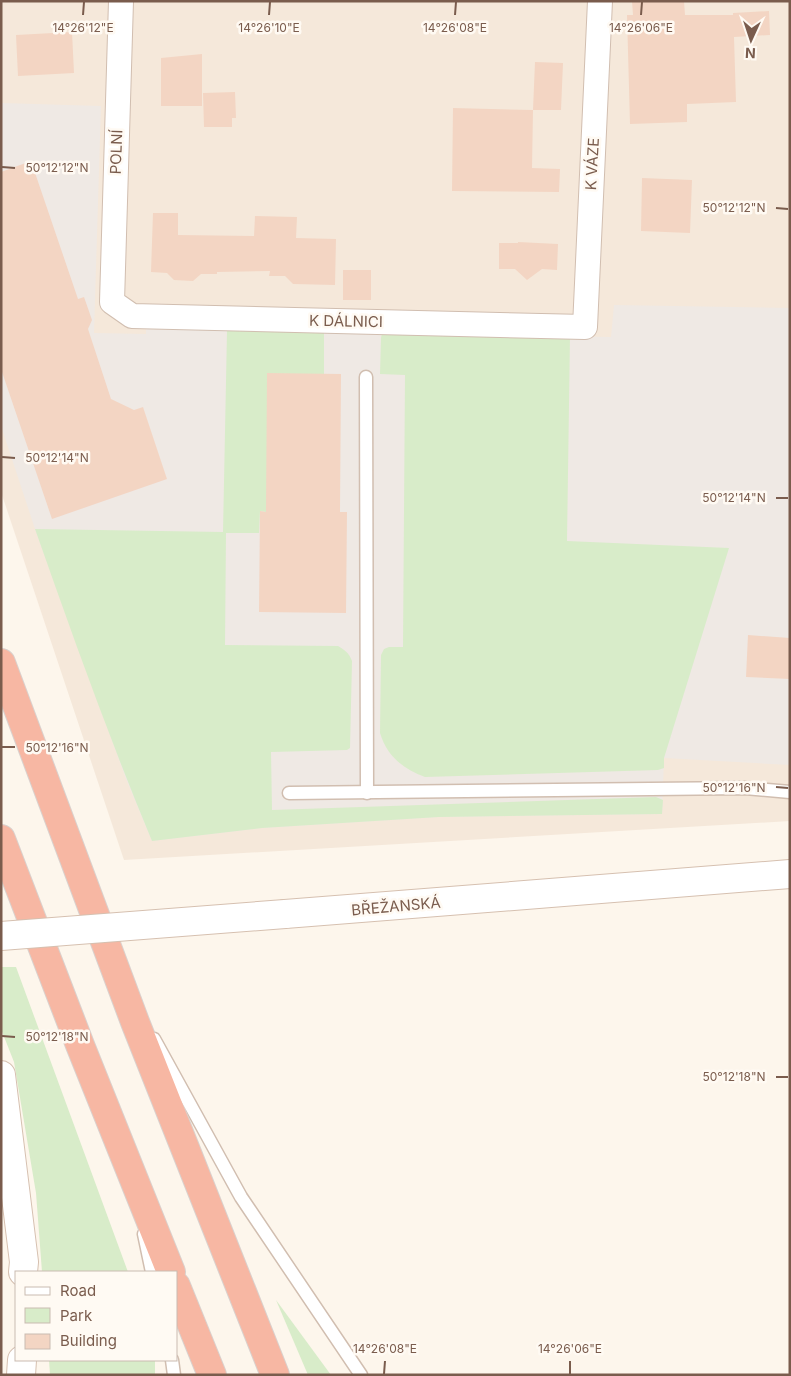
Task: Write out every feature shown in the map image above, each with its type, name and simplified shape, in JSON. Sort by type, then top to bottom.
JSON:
[{"type":"highway","points":[[1,662],[112,961],[275,1375]]},
{"type":"highway","points":[[1,839],[171,1271]]},
{"type":"highway","points":[[178,1291],[212,1375]]},
{"type":"street","name":"POLNÍ","points":[[112,302],[120,1]]},
{"type":"street","name":"K VÁZE","points":[[585,326],[600,1]]},
{"type":"street","name":"K DÁLNICI","points":[[112,302],[132,316],[585,326]]},
{"type":"street","name":"BŘEŽANSKÁ","points":[[1,936],[790,874]]},
{"type":"street","points":[[1,1075],[24,1262],[23,1271]]},
{"type":"street","points":[[22,1361],[22,1375]]},
{"type":"lane","points":[[366,377],[367,793]]},
{"type":"lane","points":[[289,793],[745,788],[790,792]]},
{"type":"lane","points":[[112,961],[242,1197],[361,1375]]},
{"type":"lane","points":[[127,1164],[152,1271]]},
{"type":"lane","points":[[172,1361],[174,1375]]},
{"type":"shaded area","points":[[1,1],[790,1],[790,821],[124,860],[1,492]]},
{"type":"shaded area","points":[[1,103],[101,106],[94,333],[146,334],[146,329],[611,337],[614,305],[790,308],[790,765],[664,758],[662,814],[439,817],[262,828],[152,841],[126,779],[35,529],[1,426]]},
{"type":"green space","points":[[227,331],[324,332],[324,374],[266,512],[260,511],[259,533],[226,533],[225,645],[338,646],[350,656],[352,661],[350,748],[347,750],[271,752],[272,810],[656,797],[663,800],[662,814],[439,817],[262,828],[152,841],[106,725],[35,529],[223,532]]},
{"type":"green space","points":[[382,333],[570,336],[567,541],[729,548],[664,758],[664,768],[658,770],[425,777],[403,766],[387,748],[380,733],[381,655],[384,649],[389,647],[403,647],[405,375],[380,374]]},
{"type":"green space","points":[[1,967],[16,967],[128,1271],[42,1271],[36,1193],[14,1062],[1,1029]]},
{"type":"green space","points":[[276,1300],[331,1375],[308,1375]]},
{"type":"green space","points":[[49,1361],[155,1361],[155,1375],[50,1375]]},
{"type":"building","points":[[632,1],[684,1],[685,15],[733,15],[733,13],[769,11],[770,35],[734,37],[736,102],[687,104],[687,122],[630,124],[627,15],[633,15]]},
{"type":"building","points":[[72,32],[74,73],[18,76],[16,35]]},
{"type":"building","points":[[202,54],[202,106],[161,106],[161,58]]},
{"type":"building","points":[[535,62],[563,63],[561,110],[533,110]]},
{"type":"building","points":[[235,92],[236,118],[232,118],[232,127],[204,127],[203,93]]},
{"type":"building","points":[[453,108],[533,110],[532,168],[560,169],[559,192],[452,191]]},
{"type":"building","points":[[31,161],[78,299],[84,297],[92,320],[88,329],[111,399],[134,410],[143,407],[167,479],[52,519],[1,369],[1,172]]},
{"type":"building","points":[[642,178],[692,180],[690,233],[641,231]]},
{"type":"building","points":[[153,213],[178,213],[178,235],[254,236],[255,216],[297,217],[296,238],[336,239],[335,285],[293,284],[285,276],[269,276],[270,271],[201,274],[193,281],[174,280],[167,273],[151,272]]},
{"type":"building","points":[[499,243],[558,244],[557,270],[542,269],[527,280],[515,269],[499,269]]},
{"type":"building","points":[[343,270],[371,270],[371,300],[343,300]]},
{"type":"building","points":[[267,373],[341,374],[340,512],[347,512],[346,613],[259,612],[260,511],[266,512]]},
{"type":"building","points":[[748,635],[790,638],[790,679],[746,677]]}]
